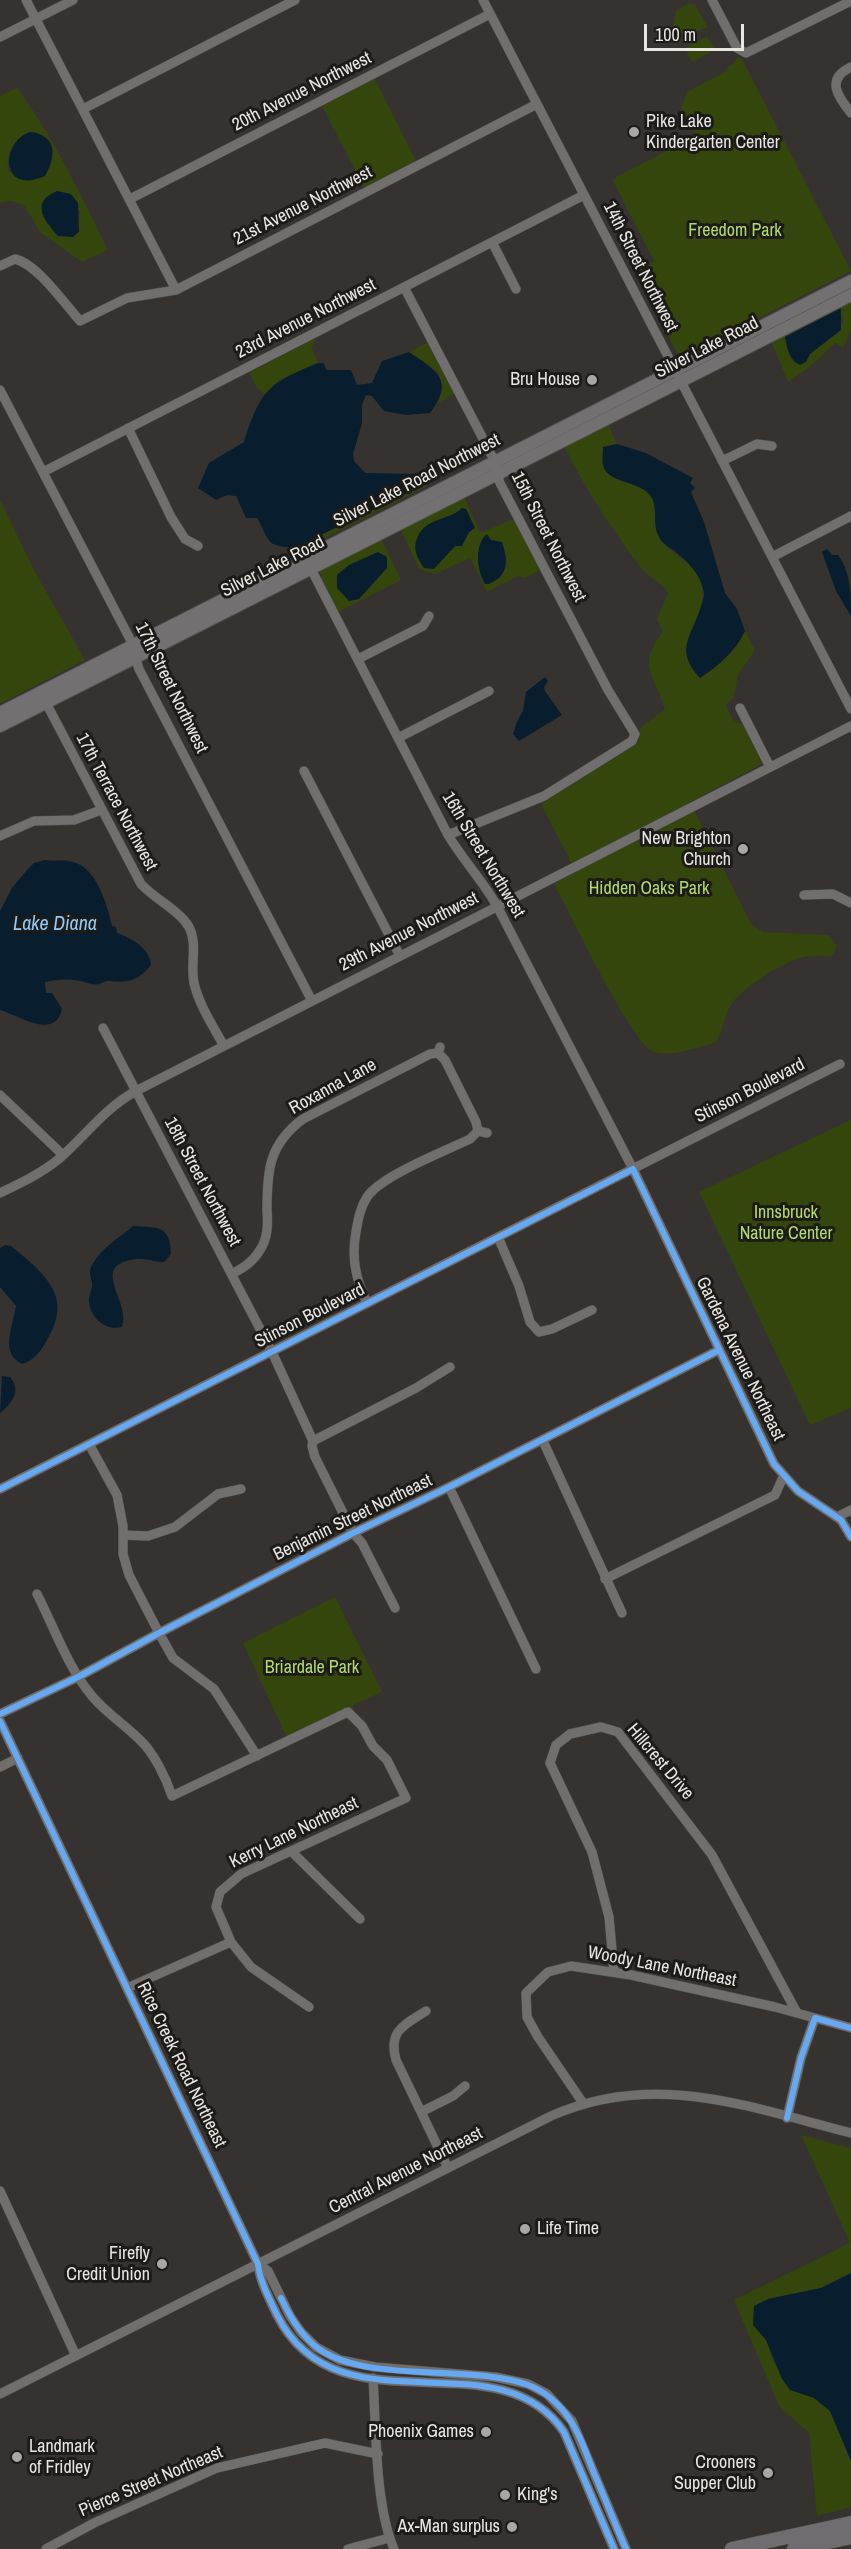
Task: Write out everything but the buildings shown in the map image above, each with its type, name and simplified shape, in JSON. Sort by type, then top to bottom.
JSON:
[{"type":"highway","points":[[732,2549],[851,2523]]},
{"type":"highway","points":[[794,2549],[851,2537]]},
{"type":"main road","points":[[678,376],[851,281]]},
{"type":"main road","name":"Silver Lake Road","points":[[0,726],[43,698],[308,562],[678,376],[851,295]]},
{"type":"main road","points":[[0,713],[43,698]]},
{"type":"street","points":[[26,0],[176,290]]},
{"type":"street","points":[[0,37],[73,0]]},
{"type":"street","points":[[83,109],[295,0]]},
{"type":"street","name":"14th Street Northwest","points":[[483,0],[851,709]]},
{"type":"street","points":[[712,0],[737,48],[742,52],[750,52],[851,1]]},
{"type":"street","name":"20th Avenue Northwest","points":[[130,199],[490,14]]},
{"type":"street","points":[[851,67],[839,75],[836,85],[839,99],[851,113]]},
{"type":"street","name":"21st Avenue Northwest","points":[[0,266],[15,259],[21,261],[42,277],[80,321],[127,298],[176,290],[537,104]]},
{"type":"street","name":"23rd Avenue Northwest","points":[[43,472],[584,195]]},
{"type":"street","points":[[492,242],[516,289]]},
{"type":"street","name":"15th Street Northwest","points":[[404,287],[608,690],[635,734],[632,741],[544,796],[448,835]]},
{"type":"street","name":"17th Street Northwest","points":[[0,390],[134,651],[139,669],[312,1001]]},
{"type":"street","points":[[128,428],[171,517],[185,539],[198,546]]},
{"type":"street","points":[[722,461],[757,444],[772,446]]},
{"type":"street","points":[[772,556],[851,516]]},
{"type":"street","name":"16th Street Northwest","points":[[308,562],[448,835],[497,906],[633,1169]]},
{"type":"street","points":[[358,659],[423,626],[429,616]]},
{"type":"street","points":[[398,738],[489,692]]},
{"type":"street","name":"17th Terrace Northwest","points":[[43,698],[141,884],[160,903],[178,914],[191,931],[195,986],[224,1046]]},
{"type":"street","points":[[740,708],[770,768]]},
{"type":"street","name":"29th Avenue Northwest","points":[[0,1193],[32,1177],[63,1155],[108,1109],[136,1091],[851,726]]},
{"type":"street","points":[[304,771],[400,956]]},
{"type":"street","points":[[0,837],[34,820],[75,820],[101,810]]},
{"type":"street","points":[[804,895],[833,894],[851,903]]},
{"type":"street","name":"18th Street Northwest","points":[[103,1028],[272,1352],[313,1441],[315,1457],[395,1608]]},
{"type":"street","name":"Roxanna Lane","points":[[232,1274],[251,1262],[264,1243],[268,1224],[268,1171],[276,1148],[287,1131],[303,1119],[439,1050],[483,1132],[379,1184],[366,1198],[356,1231],[354,1263],[367,1303]]},
{"type":"street","name":"Stinson Boulevard","points":[[0,1490],[840,1064]]},
{"type":"street","points":[[0,1095],[63,1155]]},
{"type":"street","name":"Gardena Avenue Northeast","points":[[633,1169],[774,1464],[798,1491],[842,1520],[851,1537]]},
{"type":"street","points":[[498,1237],[519,1286],[530,1322],[539,1332],[552,1329],[592,1310]]},
{"type":"street","name":"Benjamin Street Northeast","points":[[0,1714],[78,1677],[354,1533],[543,1441],[719,1350]]},
{"type":"street","points":[[313,1441],[416,1388],[450,1367]]},
{"type":"street","points":[[543,1441],[622,1613]]},
{"type":"street","points":[[37,1594],[78,1677],[108,1714],[142,1741],[151,1753],[172,1796],[257,1756],[214,1689],[173,1658],[159,1633],[129,1575],[123,1554],[123,1535],[117,1495],[89,1444]]},
{"type":"street","points":[[605,1579],[775,1495],[784,1475]]},
{"type":"street","points":[[449,1487],[536,1669]]},
{"type":"street","points":[[123,1535],[148,1536],[175,1527],[218,1494],[241,1489]]},
{"type":"street","points":[[837,1517],[851,1510]]},
{"type":"street","name":"Kerry Lane Northeast","points":[[257,1756],[348,1712],[362,1726],[373,1746],[387,1760],[406,1798],[241,1874],[220,1893],[216,1906],[231,1942],[251,1967],[309,2007]]},
{"type":"street","name":"Rice Creek Road Northeast","points":[[0,1721],[258,2264],[259,2276],[284,2328],[302,2350],[326,2367],[373,2378],[484,2386],[522,2396],[543,2408],[564,2432],[614,2549]]},
{"type":"street","name":"Hillcrest Drive","points":[[615,1972],[609,1917],[592,1852],[550,1763],[556,1745],[570,1734],[601,1727],[618,1732],[712,1856],[797,2013]]},
{"type":"street","points":[[0,1767],[18,1758]]},
{"type":"street","points":[[291,1851],[360,1919]]},
{"type":"street","points":[[127,1988],[231,1942]]},
{"type":"street","name":"Woody Lane Northeast","points":[[583,2103],[527,2017],[526,1993],[548,1972],[571,1966],[615,1972],[797,2013],[851,2028]]},
{"type":"street","points":[[426,2011],[400,2029],[394,2036],[392,2047],[396,2060],[448,2168]]},
{"type":"street","points":[[787,2118],[801,2058],[814,2018]]},
{"type":"street","points":[[421,2112],[453,2096],[465,2086]]},
{"type":"street","name":"Central Avenue Northeast","points":[[0,2394],[551,2115],[583,2103],[630,2093],[676,2093],[851,2133]]},
{"type":"street","points":[[0,2191],[76,2356]]},
{"type":"street","name":"Rice Creek Road Northeast","points":[[258,2264],[268,2271],[296,2325],[316,2347],[340,2360],[375,2367],[495,2377],[528,2384],[546,2394],[572,2421],[626,2549]]},
{"type":"street","points":[[373,2378],[378,2454],[389,2538],[394,2549]]},
{"type":"street","name":"Pierce Street Northeast","points":[[46,2549],[94,2523],[217,2468],[325,2443],[378,2454]]},
{"type":"street","points":[[348,2549],[389,2538]]},
{"type":"green space","points":[[689,3],[695,5],[708,27],[694,32],[677,32],[674,28],[676,11]]},
{"type":"green space","points":[[707,36],[715,50],[692,62],[685,48]]},
{"type":"green space","name":"Freedom Park","points":[[737,57],[742,59],[851,271],[683,357],[677,353],[635,270],[654,261],[612,179],[708,130],[696,135],[681,109],[687,92],[728,70],[727,67],[734,63]]},
{"type":"green space","points":[[375,79],[416,161],[364,188],[322,106]]},
{"type":"green space","points":[[17,88],[66,167],[108,250],[82,262],[40,232],[24,205],[11,201],[0,203],[0,96]],"holes":[[[30,132],[37,132],[9,173],[8,160],[12,148],[19,138]],[[80,211],[79,232],[47,224],[41,212]]]},
{"type":"green space","points":[[851,300],[851,330],[843,348],[835,343],[807,369],[788,382],[771,341]],"holes":[[[841,314],[843,323],[807,357],[795,363],[791,358],[785,337]]]},
{"type":"green space","points":[[314,339],[315,343],[311,346],[318,363],[279,380],[265,394],[257,388],[249,373]]},
{"type":"green space","points":[[427,343],[454,394],[438,403],[442,389],[439,373],[409,352]]},
{"type":"green space","name":"Hidden Oaks Park","points":[[608,424],[617,444],[603,447],[603,463],[606,471],[616,479],[638,486],[649,493],[655,505],[658,533],[661,539],[669,549],[693,568],[700,580],[703,593],[701,606],[688,641],[687,653],[690,665],[700,678],[732,651],[745,631],[755,650],[738,675],[734,697],[726,705],[733,720],[743,725],[762,764],[690,802],[751,924],[763,932],[829,935],[837,946],[832,956],[800,958],[762,977],[743,991],[726,1014],[715,1043],[666,1054],[652,1051],[642,1042],[630,1024],[600,974],[554,884],[576,872],[541,804],[634,746],[639,741],[640,728],[665,709],[652,678],[649,662],[650,654],[663,631],[657,619],[668,593],[641,568],[620,539],[564,446]]},
{"type":"green space","points":[[426,484],[427,486],[290,556],[286,546],[296,547]]},
{"type":"green space","points":[[464,496],[480,533],[513,519],[540,570],[525,578],[518,576],[487,592],[470,558],[435,574],[419,569],[400,528]],"holes":[[[462,508],[468,511],[474,528],[452,550],[446,516],[452,516]],[[494,540],[503,548],[506,558],[505,569],[499,579],[478,566],[482,543]]]},
{"type":"green space","points":[[0,500],[36,574],[85,660],[0,704]]},
{"type":"green space","points":[[381,538],[401,580],[338,612],[320,575],[320,570]],"holes":[[[349,565],[387,568],[363,594],[349,601],[337,586],[337,575]]]},
{"type":"green space","name":"Innsbruck Nature Center","points":[[851,1120],[851,1408],[810,1425],[699,1192]]},
{"type":"green space","name":"Briardale Park","points":[[335,1597],[382,1692],[354,1705],[352,1709],[287,1738],[243,1643]]},
{"type":"green space","points":[[801,2135],[851,2148],[851,2273],[821,2288],[768,2299],[754,2306],[753,2325],[766,2340],[773,2361],[790,2389],[814,2398],[830,2411],[851,2461],[851,2507],[817,2516],[809,2433],[779,2406],[734,2300],[850,2243]]},
{"type":"water","points":[[30,132],[46,137],[50,142],[51,162],[45,176],[30,180],[19,179],[13,174],[9,165],[10,156],[13,146]]},
{"type":"water","points":[[57,191],[71,194],[78,203],[79,232],[73,237],[58,236],[44,218],[42,206],[44,200]]},
{"type":"water","points":[[841,308],[841,330],[810,354],[806,362],[800,365],[796,363],[789,353],[785,337]]},
{"type":"water","points":[[409,352],[428,365],[439,377],[442,384],[437,402],[430,413],[406,415],[384,411],[372,396],[366,395],[362,405],[362,423],[353,454],[354,461],[365,473],[416,474],[426,484],[296,547],[278,546],[269,541],[257,518],[246,518],[236,496],[227,495],[216,500],[198,488],[209,463],[244,442],[261,400],[268,391],[287,377],[318,363],[324,363],[326,370],[351,370],[357,385],[372,383],[382,361]]},
{"type":"water","points":[[617,444],[646,453],[693,478],[690,483],[695,488],[691,492],[704,522],[725,593],[737,609],[745,631],[726,658],[700,678],[692,668],[686,651],[689,635],[704,597],[701,582],[690,565],[659,537],[654,504],[649,494],[638,487],[616,479],[606,471],[603,463],[603,447]]},
{"type":"water","points":[[462,508],[466,509],[475,528],[469,532],[462,546],[455,546],[434,569],[424,568],[416,553],[415,545],[418,536],[427,525]]},
{"type":"water","points":[[487,534],[491,540],[502,542],[506,561],[500,576],[489,584],[485,584],[478,558],[480,544]]},
{"type":"water","points":[[827,549],[832,555],[838,555],[846,569],[851,616],[836,591],[822,552]]},
{"type":"water","points":[[378,552],[387,557],[387,568],[359,599],[349,601],[337,588],[337,575],[349,565]]},
{"type":"water","points":[[545,677],[548,681],[544,687],[545,691],[562,715],[519,741],[513,734],[523,711],[526,692]]},
{"type":"water","name":"Lake Diana","points":[[45,860],[73,862],[89,872],[100,888],[112,926],[116,927],[117,933],[134,941],[143,949],[151,965],[141,975],[126,981],[106,981],[97,984],[78,980],[45,982],[46,993],[52,993],[62,1009],[58,1018],[44,1025],[0,1010],[0,911],[12,888],[27,870],[34,863]]},
{"type":"water","points":[[133,1226],[155,1228],[165,1232],[171,1254],[164,1262],[136,1259],[122,1263],[115,1269],[114,1286],[122,1307],[123,1317],[122,1327],[110,1327],[100,1322],[90,1308],[92,1285],[90,1270],[101,1253]]},
{"type":"water","points":[[5,1245],[11,1246],[43,1275],[56,1297],[58,1309],[55,1323],[43,1347],[31,1360],[22,1364],[11,1354],[9,1347],[16,1306],[0,1287],[0,1248]]},
{"type":"water","points":[[2,1376],[10,1377],[14,1382],[15,1392],[12,1401],[0,1413]]},
{"type":"water","points":[[851,2273],[851,2461],[830,2411],[814,2398],[790,2390],[782,2379],[766,2340],[753,2325],[754,2306],[768,2299],[821,2288]]},
{"type":"cycle path","points":[[0,1489],[633,1169],[774,1464],[798,1491],[841,1520],[851,1537]]},
{"type":"cycle path","points":[[0,1714],[78,1677],[353,1533],[719,1350]]},
{"type":"cycle path","points":[[0,1721],[258,2264],[263,2284],[277,2315],[304,2351],[338,2371],[377,2379],[499,2389],[535,2404],[564,2432],[614,2549]]},
{"type":"cycle path","points":[[787,2118],[801,2058],[815,2018],[851,2028]]},
{"type":"cycle path","points":[[281,2298],[301,2332],[319,2349],[336,2358],[356,2364],[403,2371],[502,2378],[526,2384],[548,2396],[562,2409],[579,2435],[626,2549]]},
{"type":"place","name":"Pike Lake Kindergarten Center","points":[[634,132]]},
{"type":"place","name":"Bru House","points":[[592,380]]},
{"type":"place","name":"New Brighton Church","points":[[743,849]]},
{"type":"place","name":"Life Time","points":[[525,2229]]},
{"type":"place","name":"Firefly Credit Union","points":[[162,2264]]},
{"type":"place","name":"Phoenix Games","points":[[486,2432]]},
{"type":"place","name":"Landmark of Fridley","points":[[17,2457]]},
{"type":"place","name":"Crooners Supper Club","points":[[768,2473]]},
{"type":"place","name":"King's","points":[[505,2495]]},
{"type":"place","name":"Ax-Man surplus","points":[[512,2527]]}]
